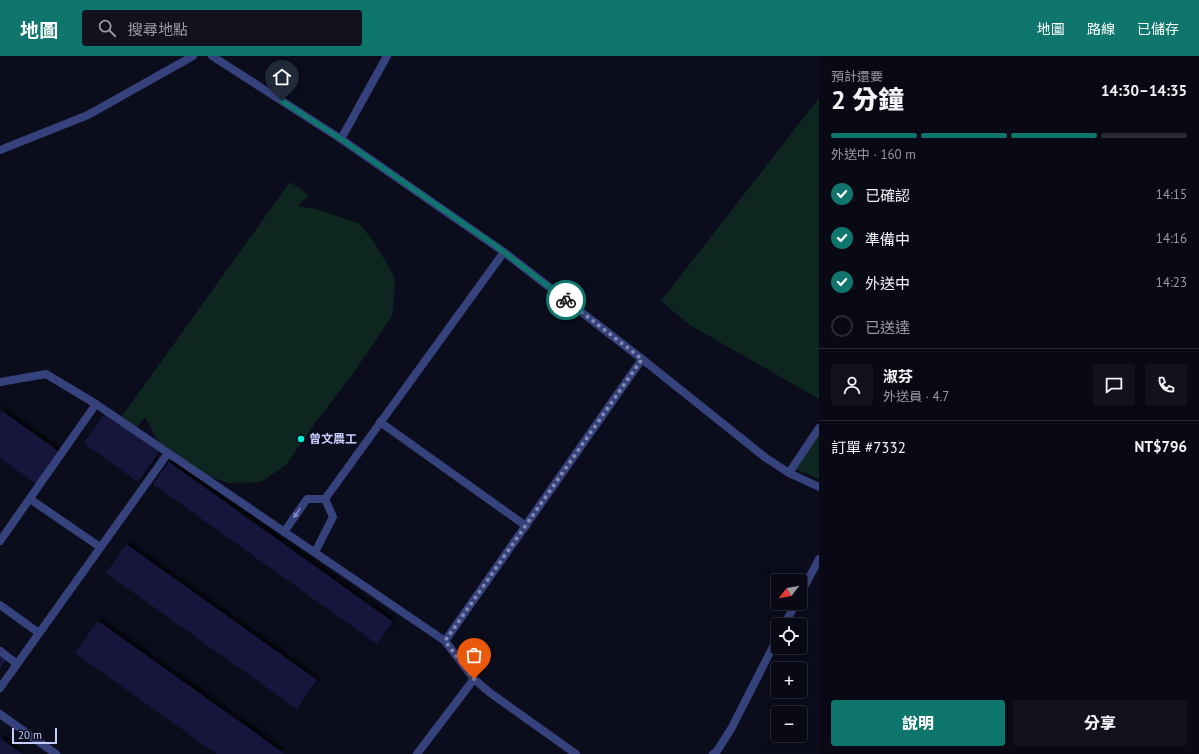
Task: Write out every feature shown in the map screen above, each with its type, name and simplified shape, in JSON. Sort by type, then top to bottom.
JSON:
[{"type":"street","points":[[0,150],[88,115],[193,56]]},
{"type":"street","points":[[212,56],[341,139],[504,252],[766,458],[789,473],[819,487]]},
{"type":"street","points":[[341,139],[387,56]]},
{"type":"street","points":[[325,499],[504,252]]},
{"type":"street","points":[[445,641],[642,359]]},
{"type":"street","points":[[0,382],[46,374],[96,404],[445,641],[474,679],[576,754]]},
{"type":"street","points":[[0,540],[96,404]]},
{"type":"street","points":[[380,422],[526,526]]},
{"type":"street","points":[[789,473],[819,428]]},
{"type":"street","points":[[0,688],[168,453]]},
{"type":"street","points":[[30,499],[100,548]]},
{"type":"street","points":[[284,532],[307,499],[325,499]]},
{"type":"street","points":[[315,552],[333,517],[325,499]]},
{"type":"street","points":[[807,582],[819,559]]},
{"type":"street","points":[[0,605],[39,633]]},
{"type":"street","points":[[717,753],[771,650]]},
{"type":"street","points":[[0,651],[17,664]]},
{"type":"street","points":[[417,754],[474,679]]},
{"type":"street","points":[[0,714],[56,754]]},
{"type":"green space","points":[[819,98],[819,399],[690,325],[661,301]]},
{"type":"green space","points":[[290,182],[309,195],[298,206],[317,209],[360,224],[376,245],[395,278],[392,316],[352,375],[315,423],[286,465],[261,482],[228,483],[187,468],[161,446],[145,417],[132,434],[117,423]]},
{"type":"green space","points":[[819,426],[819,479],[793,468]]},
{"type":"building","points":[[2,411],[58,451],[36,484],[0,458],[0,415]]},
{"type":"building","points":[[105,414],[159,452],[138,482],[84,443]]},
{"type":"building","points":[[169,462],[393,622],[377,644],[153,484]]},
{"type":"building","points":[[126,544],[317,680],[297,709],[106,573]]},
{"type":"building","points":[[98,621],[285,754],[217,754],[75,653]]},
{"type":"building","points":[[0,655],[7,659],[0,669]]},
{"type":"building","points":[[0,738],[22,754],[0,754]]},
{"type":"way so far","points":[[474,679],[445,641],[642,359],[566,300]]},
{"type":"place","name":"曾文農工","points":[[301,439]]},
{"type":"route","points":[[282,101],[341,139],[496,246],[566,300]]}]
